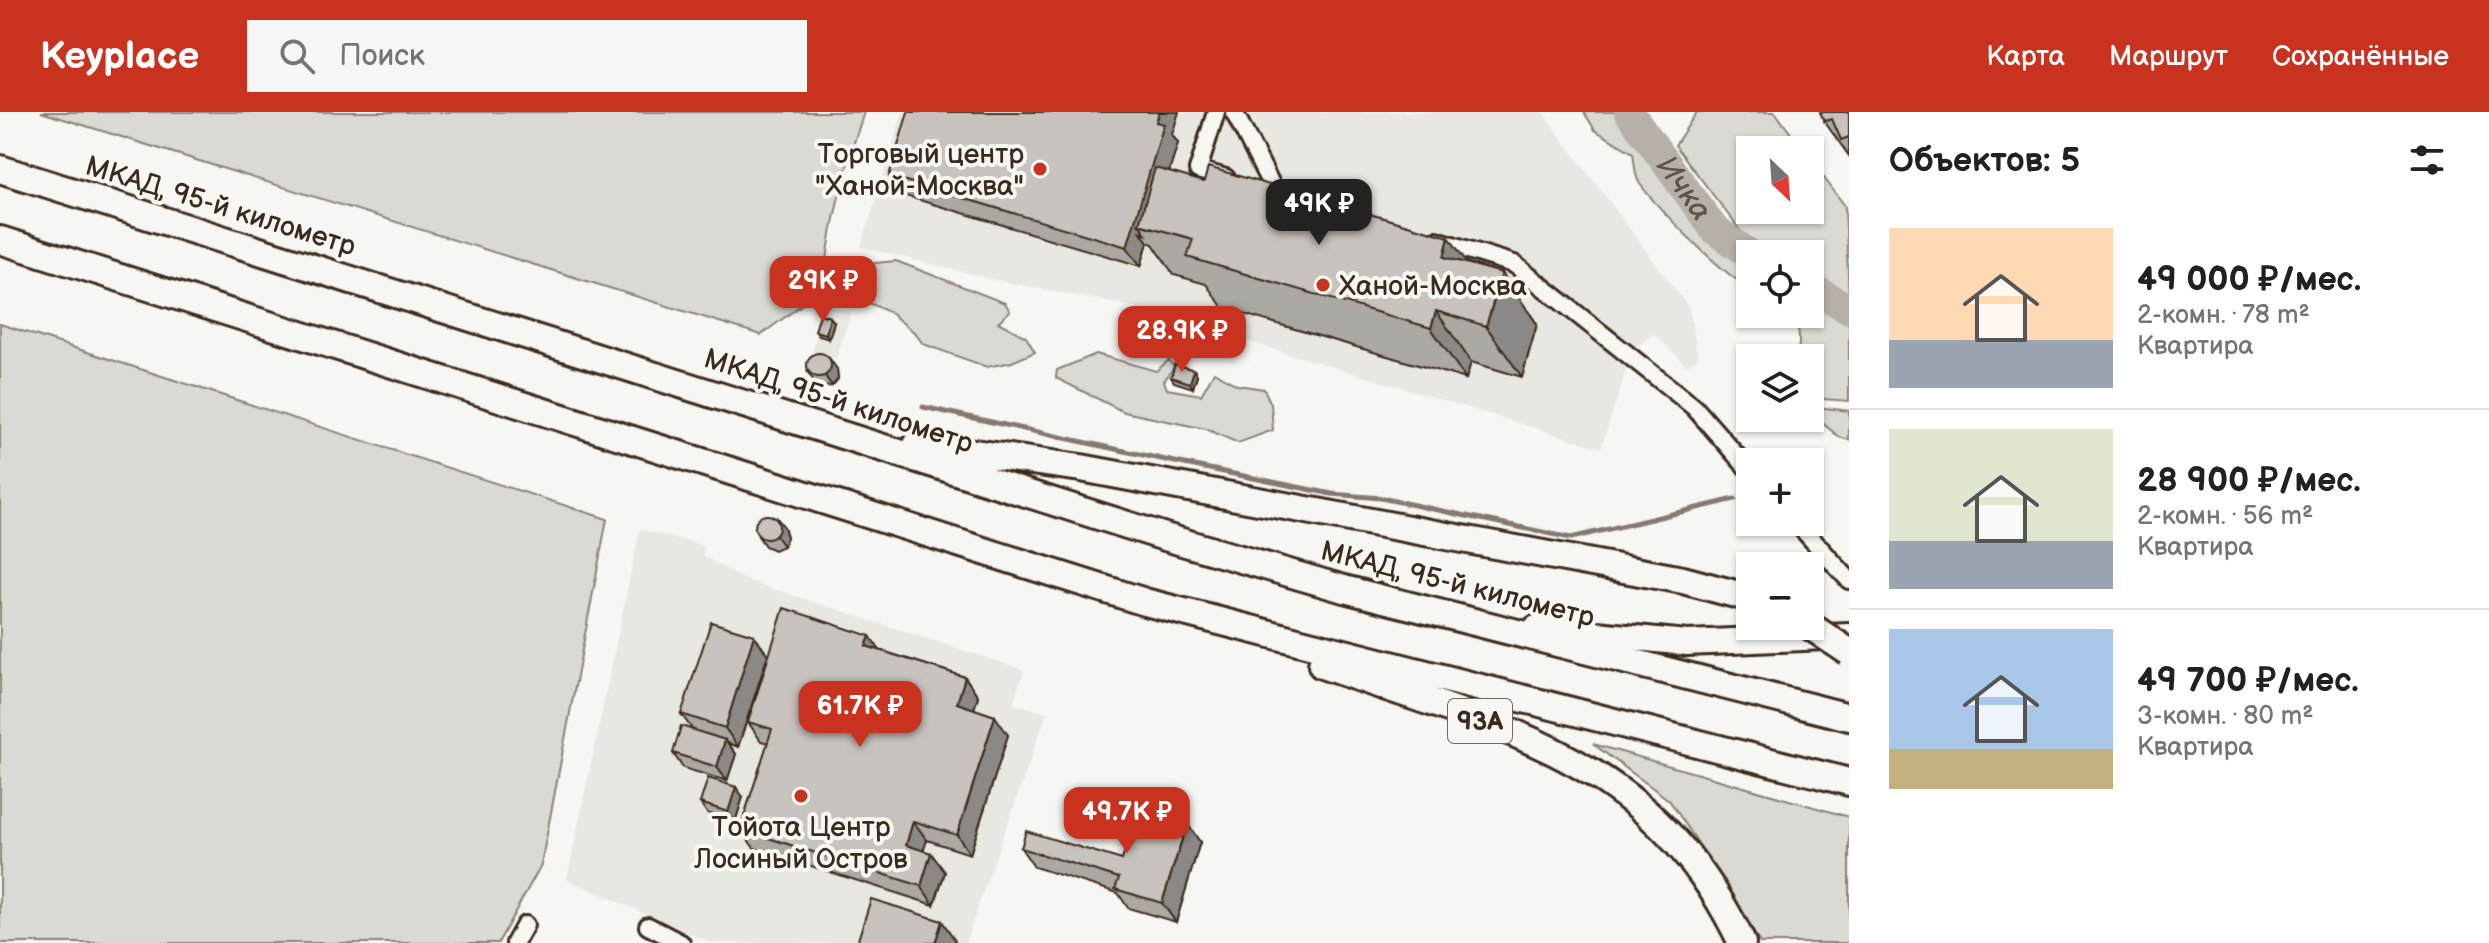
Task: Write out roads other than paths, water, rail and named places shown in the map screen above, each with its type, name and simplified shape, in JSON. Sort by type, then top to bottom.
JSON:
[{"type":"highway","name":"МКАД, 95-й километр","points":[[0,169],[1165,537],[1344,589],[1849,717]]},
{"type":"highway","points":[[0,240],[1145,602],[1317,649],[1587,712],[1849,782]]},
{"type":"highway","points":[[842,434],[1081,468],[1668,577],[1736,594]]},
{"type":"highway","name":"93A","points":[[1145,602],[1495,726],[1554,750],[1595,772],[1635,800],[1668,831],[1725,907],[1742,943]]},
{"type":"highway","points":[[1824,635],[1849,652]]},
{"type":"main road","points":[[1473,620],[1608,637],[1687,643],[1849,636]]},
{"type":"street","points":[[1216,112],[1198,170],[1267,189],[1234,112]]},
{"type":"street","points":[[1418,235],[1514,264],[1694,407],[1736,455]]},
{"type":"street","points":[[1809,536],[1849,580]]},
{"type":"street","points":[[515,943],[525,925]]},
{"type":"street","points":[[648,926],[681,943]]},
{"type":"waterway","name":"Ичка","points":[[1629,112],[1715,230],[1736,244]]},
{"type":"waterway","name":"Ичка","points":[[1824,295],[1849,309]]},
{"type":"waterway","points":[[923,407],[1332,494],[1381,498],[1571,538],[1735,499]]},
{"type":"place","name":"Торговый центр \"Ханой-Москва\"","points":[[1040,169]]},
{"type":"place","name":"Ханой-Москва","points":[[1323,285]]},
{"type":"place","name":"Тойота Центр Лосиный Остров","points":[[801,796]]}]
